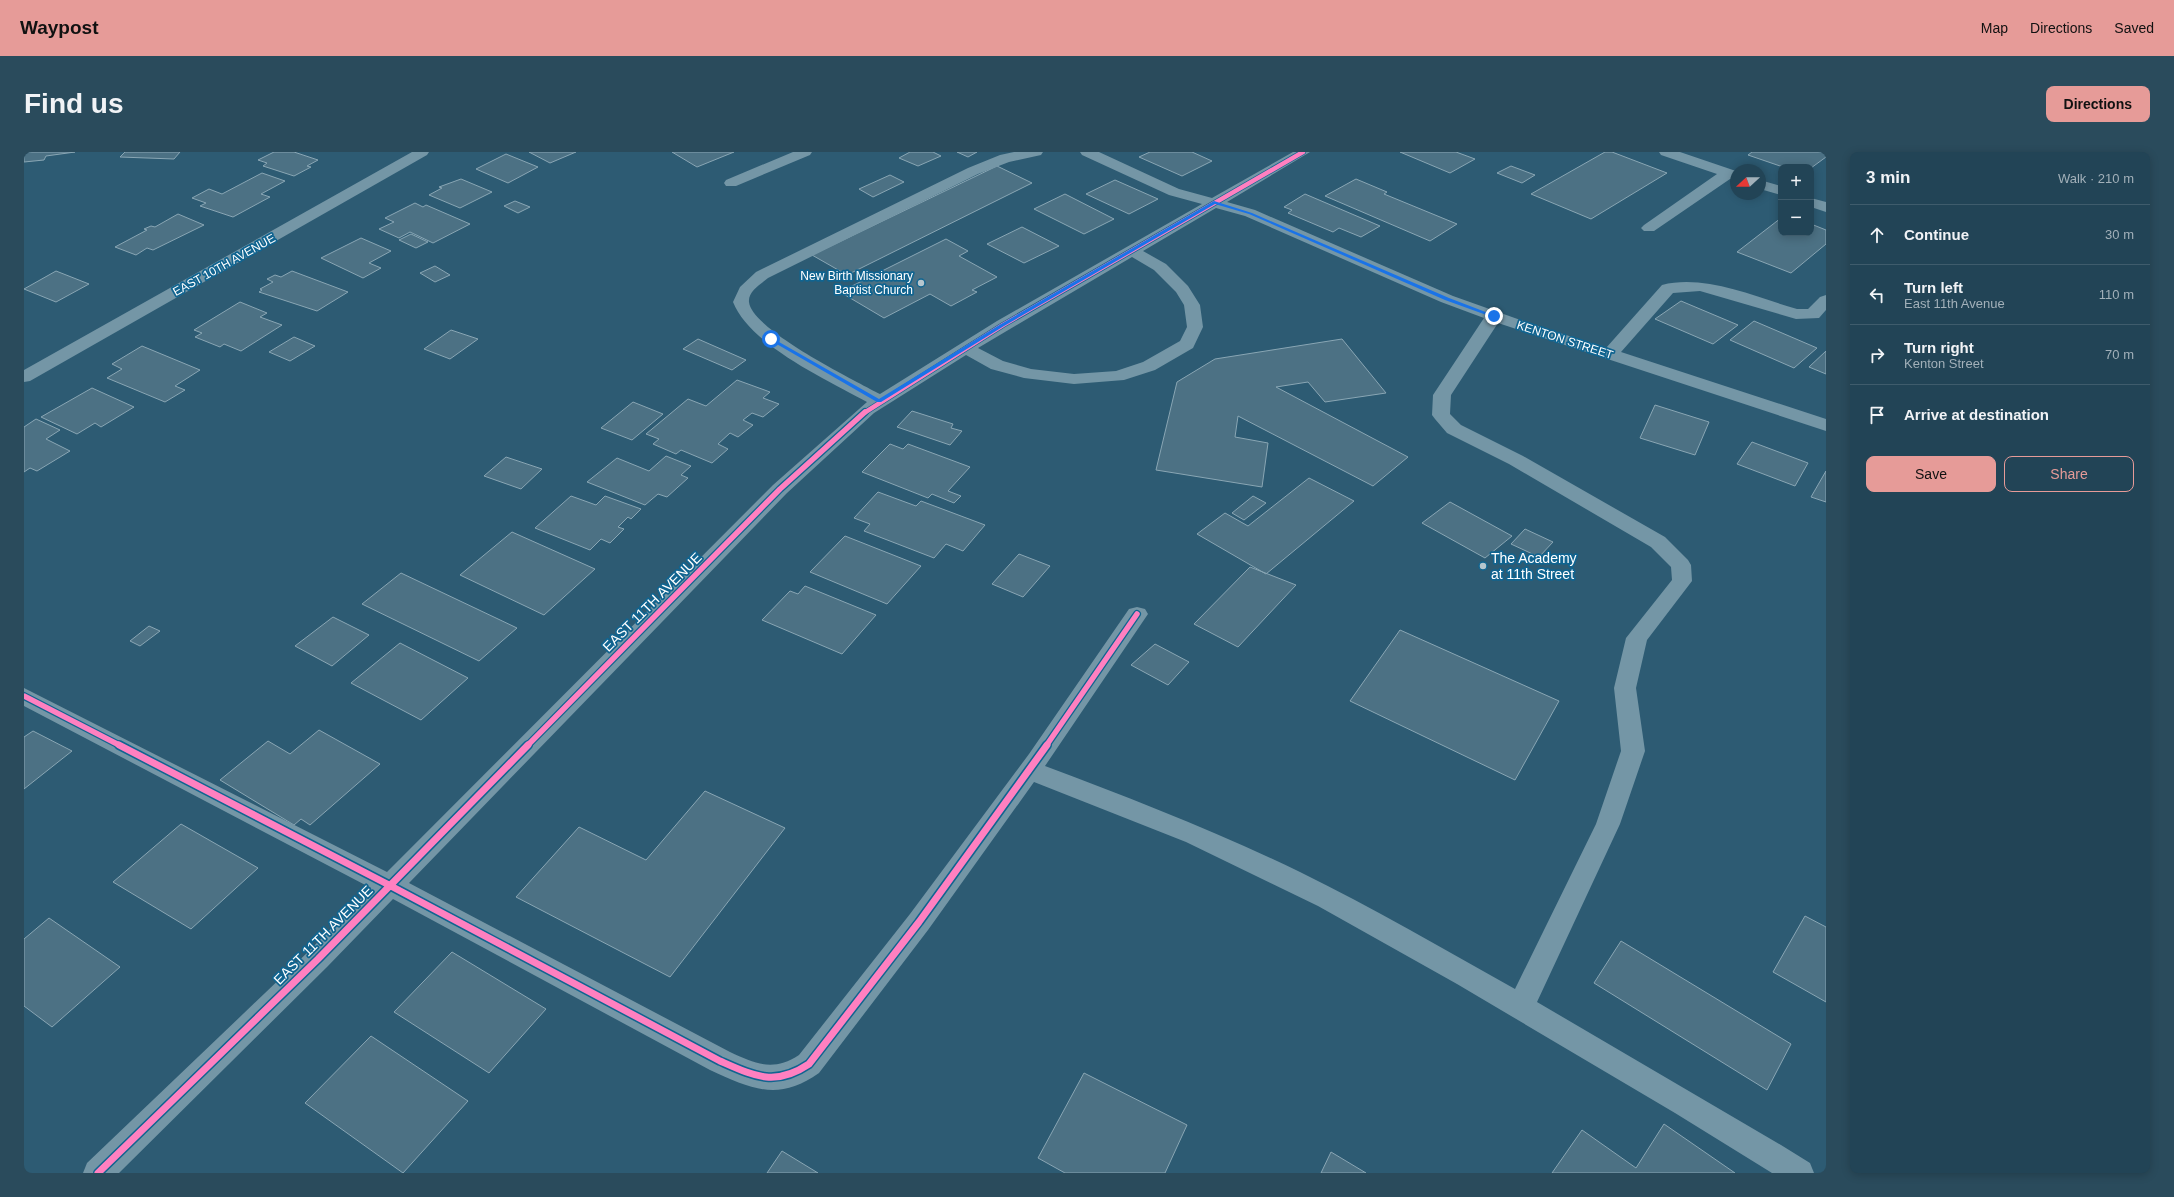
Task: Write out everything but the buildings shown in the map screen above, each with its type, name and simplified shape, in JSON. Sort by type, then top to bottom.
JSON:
[{"type":"street","name":"EAST 10TH AVENUE","points":[[24,377],[422,152]]},
{"type":"street","points":[[731,183],[805,152]]},
{"type":"street","points":[[879,401],[771,339],[743,314],[740,302],[746,288],[762,275],[973,171],[1005,158],[1036,152]]},
{"type":"street","name":"KENTON STREET","points":[[1087,152],[1174,192],[1214,202],[1250,214],[1447,299],[1494,316],[1826,425]]},
{"type":"street","name":"EAST 11TH AVENUE","points":[[98,1173],[318,959],[389,885],[780,489],[868,409],[965,348],[1130,250],[1303,152]]},
{"type":"street","points":[[1666,152],[1730,173]]},
{"type":"street","points":[[1649,228],[1730,175]]},
{"type":"street","points":[[1766,186],[1778,190]]},
{"type":"street","points":[[1814,203],[1826,207]]},
{"type":"street","points":[[965,348],[996,365],[1030,374],[1074,379],[1118,376],[1149,366],[1186,344],[1195,327],[1192,305],[1182,288],[1160,268],[1130,250]]},
{"type":"street","points":[[1610,354],[1668,288],[1701,286],[1796,314],[1814,314],[1826,300]]},
{"type":"street","points":[[1494,316],[1442,395],[1441,415],[1454,429],[1516,460],[1658,542],[1681,565],[1682,582],[1637,638],[1625,688],[1633,752],[1608,824],[1521,1006]]},
{"type":"street","points":[[24,696],[389,885],[720,1061],[756,1077],[781,1077],[803,1068],[820,1050],[919,922],[1029,770],[1137,614]]},
{"type":"street","points":[[1029,770],[1115,802],[1290,879],[1425,950],[1673,1095],[1799,1173]]},
{"type":"cycle path","points":[[98,1173],[318,959],[780,489],[868,409],[1003,325],[1303,152]]},
{"type":"cycle path","points":[[24,696],[389,885],[720,1061],[754,1075],[764,1078],[775,1078],[797,1072],[809,1064],[919,922],[1037,760],[1137,614]]},
{"type":"place","name":"New Birth Missionary Baptist Church","points":[[921,283]]},
{"type":"place","name":"The Academy at 11th Street","points":[[1483,566]]},
{"type":"route","points":[[771,339],[879,401],[1002,325],[1214,202],[1250,214],[1447,299],[1494,316]]}]
